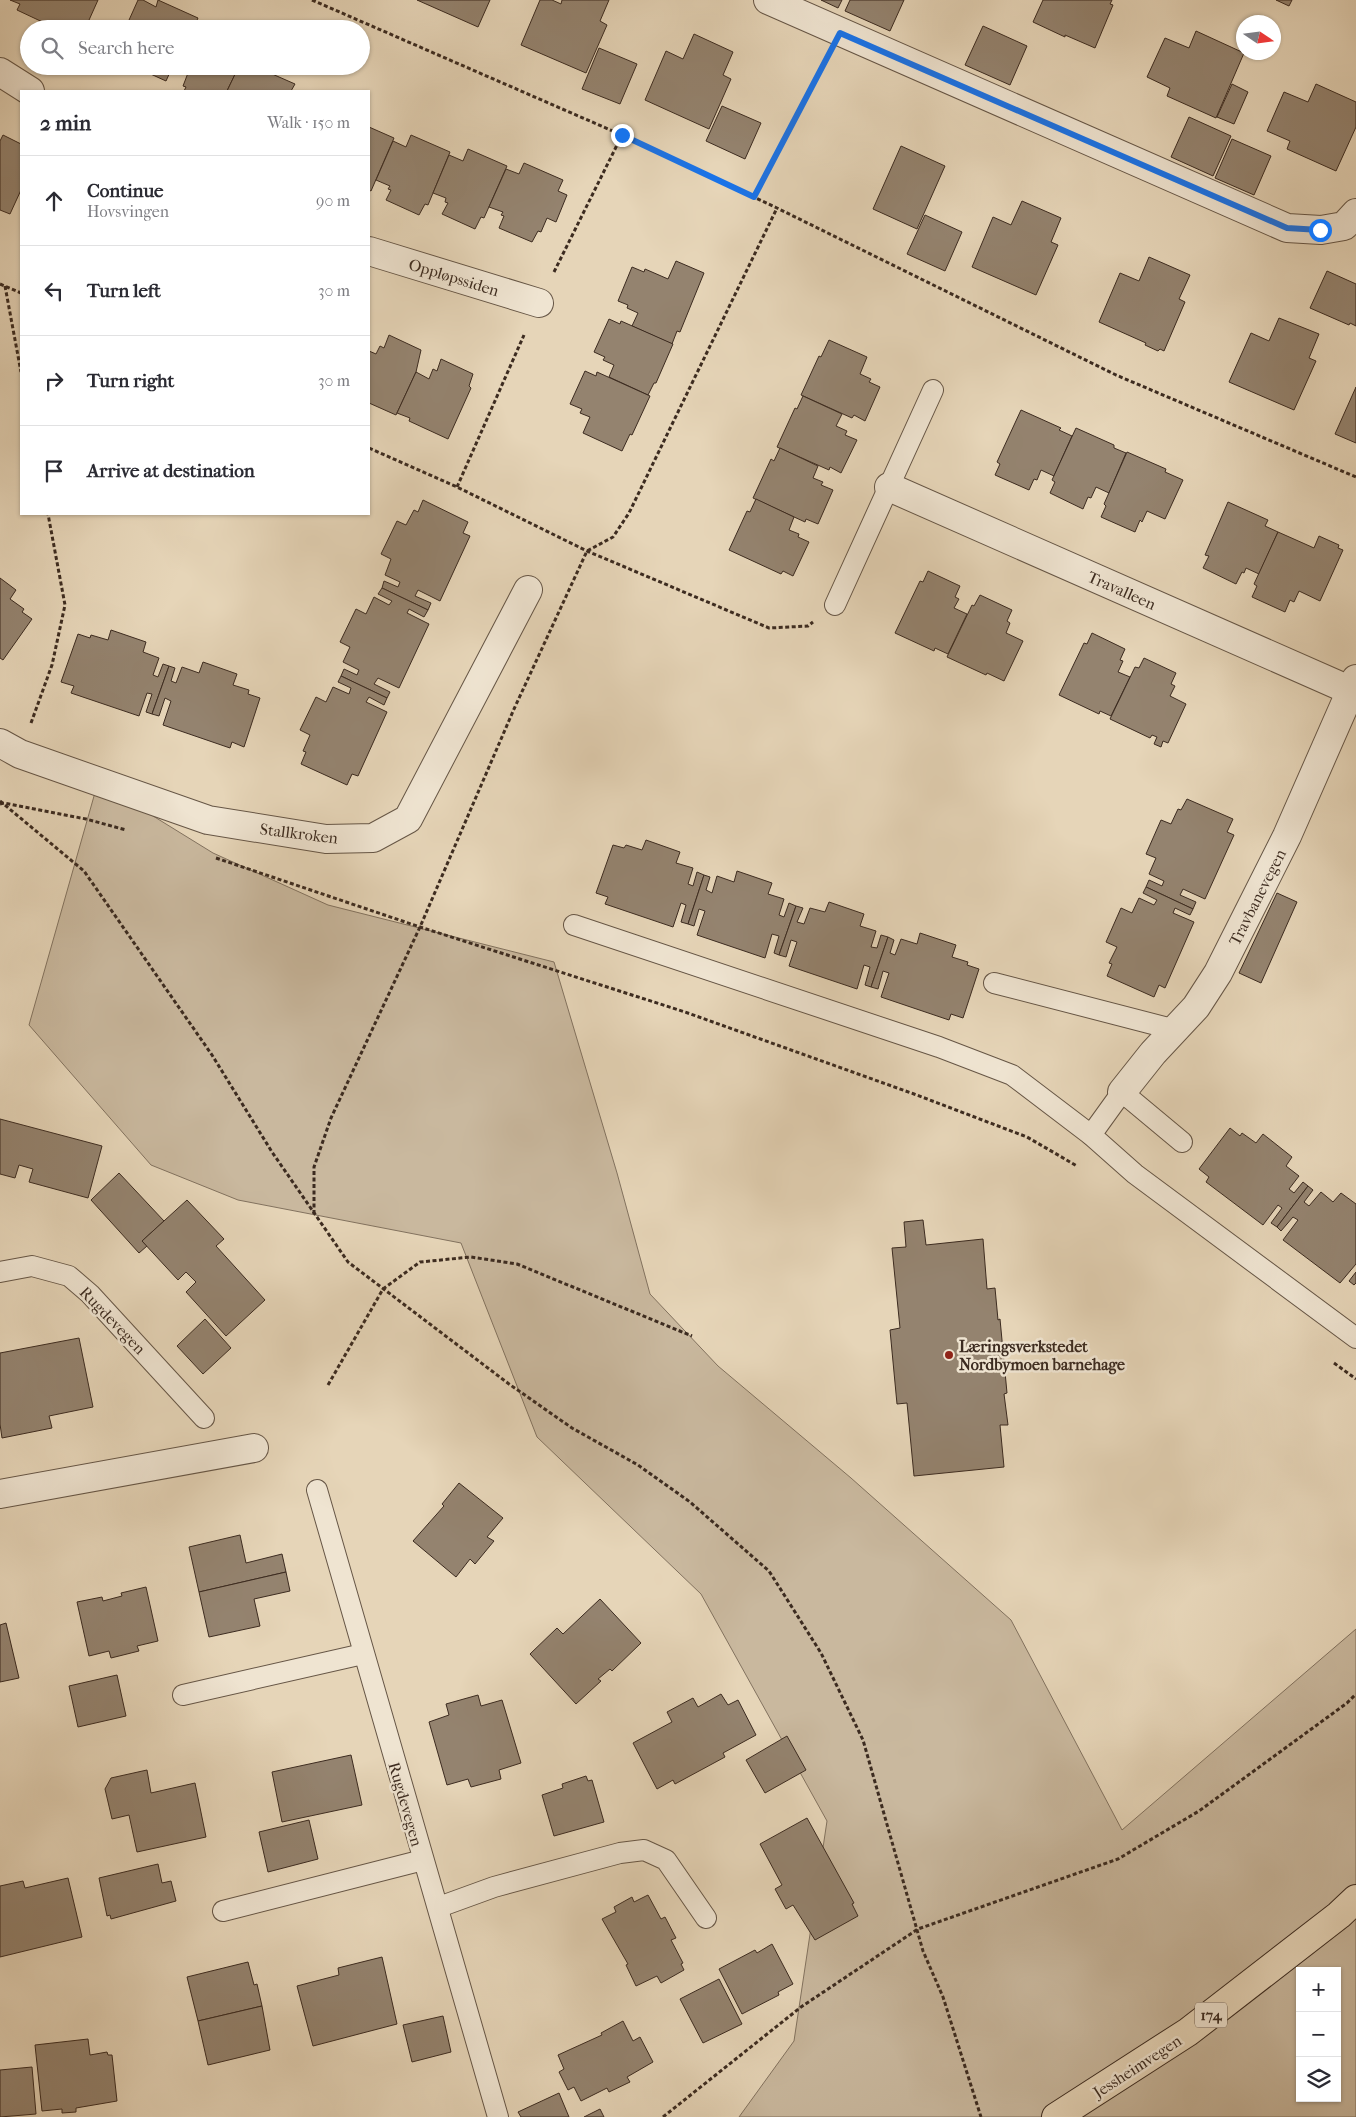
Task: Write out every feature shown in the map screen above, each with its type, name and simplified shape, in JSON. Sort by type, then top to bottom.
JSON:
[{"type":"main road","name":"Jessheimvegen","points":[[1056,2117],[1188,2032],[1339,1915],[1356,1899]]},
{"type":"street","points":[[768,0],[1287,228],[1320,230],[1344,226],[1356,213]]},
{"type":"street","points":[[0,72],[28,90]]},
{"type":"street","name":"Oppløpssiden","points":[[370,251],[538,303]]},
{"type":"street","name":"Travalleen","points":[[889,487],[1354,687]]},
{"type":"street","name":"Stallkroken","points":[[10,749],[208,820],[326,839],[373,838],[408,819],[528,590]]},
{"type":"street","name":"Travbanevegen","points":[[1122,1092],[1153,1053],[1196,1008],[1218,973],[1287,836],[1354,687]]},
{"type":"street","points":[[0,1494],[254,1448]]},
{"type":"lane","points":[[835,605],[933,390]]},
{"type":"lane","points":[[574,925],[939,1047],[1012,1075],[1091,1135],[1135,1174],[1356,1338]]},
{"type":"lane","points":[[994,983],[1176,1030]]},
{"type":"lane","points":[[1091,1135],[1122,1092],[1182,1142]]},
{"type":"lane","name":"Rugdevegen","points":[[0,1272],[32,1266],[69,1276],[90,1294],[204,1418]]},
{"type":"lane","name":"Rugdevegen","points":[[316,1490],[422,1860],[439,1907],[498,2117]]},
{"type":"lane","points":[[183,1694],[363,1654]]},
{"type":"lane","points":[[439,1907],[494,1887],[620,1854],[644,1850],[666,1860],[706,1918]]},
{"type":"lane","points":[[222,1911],[422,1860]]},
{"type":"path","points":[[312,0],[358,20]]},
{"type":"path","points":[[370,25],[622,135],[777,208],[1116,375],[1356,477]]},
{"type":"path","points":[[754,197],[840,33]]},
{"type":"path","points":[[314,1215],[314,1168],[331,1118],[420,927],[510,718],[587,551],[613,537],[629,513],[777,208]]},
{"type":"path","points":[[0,284],[20,293]]},
{"type":"path","points":[[5,286],[20,367]]},
{"type":"path","points":[[370,448],[587,551],[769,628],[808,626],[835,605]]},
{"type":"path","points":[[10,749],[52,665],[65,605],[48,515]]},
{"type":"path","points":[[1,803],[86,819],[133,832]]},
{"type":"path","points":[[1,803],[84,871],[212,1055],[272,1152],[348,1262],[572,1428],[638,1465],[690,1502],[769,1572],[821,1653],[863,1740],[923,1951],[943,1997],[981,2117]]},
{"type":"path","points":[[208,855],[420,927],[685,1012],[914,1094],[1027,1137],[1081,1169]]},
{"type":"path","points":[[328,1384],[383,1289],[420,1262],[471,1257],[517,1264],[692,1336]]},
{"type":"path","points":[[1332,1361],[1356,1379]]},
{"type":"path","points":[[663,2117],[801,2007],[918,1929],[1118,1859],[1199,1811],[1347,1703],[1356,1694]]},
{"type":"shaded area","points":[[98,782],[213,853],[328,905],[554,962],[617,1173],[650,1294],[718,1366],[851,1478],[1011,1620],[1122,1830],[1356,1629],[1356,2117],[739,2117],[794,2041],[827,1821],[701,1594],[537,1437],[461,1243],[238,1200],[151,1165],[29,1025]]},
{"type":"building","points":[[10,0],[98,0],[89,20],[38,20],[17,10],[20,4]]},
{"type":"building","points":[[138,0],[143,0],[156,7],[158,0],[198,18],[197,20],[129,20]]},
{"type":"building","points":[[417,0],[490,0],[478,27]]},
{"type":"building","points":[[540,0],[552,0],[561,4],[562,0],[609,0],[600,21],[607,25],[586,73],[521,45]]},
{"type":"building","points":[[821,0],[842,0],[838,8]]},
{"type":"building","points":[[850,0],[904,0],[890,31],[845,11]]},
{"type":"building","points":[[1043,0],[1112,0],[1110,4],[1113,5],[1095,48],[1033,22]]},
{"type":"building","points":[[1276,0],[1292,0],[1289,6]]},
{"type":"building","points":[[983,26],[1027,46],[1010,85],[965,65]]},
{"type":"building","points":[[1196,31],[1236,49],[1236,60],[1241,60],[1216,118],[1167,96],[1170,88],[1147,77],[1165,38],[1189,48]]},
{"type":"building","points":[[694,34],[733,52],[723,75],[731,79],[709,129],[645,100],[666,51],[683,59]]},
{"type":"building","points":[[599,48],[637,64],[620,104],[582,89]]},
{"type":"building","points":[[153,75],[169,75],[166,81]]},
{"type":"building","points":[[187,75],[235,75],[227,90],[184,90],[186,87],[183,86]]},
{"type":"building","points":[[235,75],[274,75],[295,84],[292,90],[227,90]]},
{"type":"building","points":[[1232,84],[1248,92],[1234,124],[1217,117]]},
{"type":"building","points":[[1316,84],[1356,102],[1356,127],[1336,171],[1287,149],[1290,141],[1267,131],[1284,92],[1308,102]]},
{"type":"building","points":[[722,106],[761,123],[745,159],[706,141]]},
{"type":"building","points":[[1189,117],[1231,136],[1213,176],[1171,157]]},
{"type":"building","points":[[370,127],[394,138],[370,190]]},
{"type":"building","points":[[3,135],[20,144],[20,192],[10,214],[0,210],[0,141]]},
{"type":"building","points":[[411,135],[450,152],[428,205],[425,204],[419,215],[386,200],[391,190],[388,189],[390,186],[376,180],[393,141],[406,147]]},
{"type":"building","points":[[1232,139],[1271,156],[1254,195],[1215,178]]},
{"type":"building","points":[[901,146],[945,166],[917,229],[873,209]]},
{"type":"building","points":[[468,149],[507,166],[484,218],[481,217],[475,229],[442,214],[448,203],[445,202],[446,198],[433,193],[449,155],[463,161]]},
{"type":"building","points":[[524,163],[563,180],[558,191],[567,195],[556,222],[547,218],[541,232],[538,231],[532,242],[499,228],[504,216],[501,215],[503,212],[489,207],[506,169],[519,174]]},
{"type":"building","points":[[1022,201],[1061,218],[1051,242],[1058,245],[1036,295],[972,267],[993,217],[1011,225]]},
{"type":"building","points":[[925,215],[962,232],[945,271],[907,254]]},
{"type":"building","points":[[1149,257],[1190,275],[1179,299],[1185,302],[1164,351],[1160,349],[1158,351],[1145,345],[1146,343],[1099,322],[1120,273],[1139,281]]},
{"type":"building","points":[[676,261],[704,273],[680,332],[677,331],[672,344],[632,326],[638,313],[627,308],[628,305],[618,301],[632,267],[644,272],[645,269],[668,279]]},
{"type":"building","points":[[1327,271],[1356,284],[1356,326],[1350,323],[1349,325],[1310,308]]},
{"type":"building","points":[[1279,318],[1319,334],[1309,358],[1316,361],[1294,410],[1229,382],[1251,333],[1269,341]]},
{"type":"building","points":[[609,319],[620,324],[621,321],[673,344],[656,383],[654,383],[648,395],[609,377],[614,365],[603,360],[605,357],[594,352]]},
{"type":"building","points":[[389,335],[421,350],[416,372],[396,415],[370,403],[370,351],[376,354],[380,346],[384,348]]},
{"type":"building","points":[[829,340],[867,357],[860,374],[871,379],[869,382],[880,387],[865,421],[854,415],[852,418],[801,395],[819,356],[821,357]]},
{"type":"building","points":[[441,359],[473,374],[469,386],[471,388],[448,439],[409,421],[410,418],[397,413],[416,372],[429,379],[433,369],[437,371]]},
{"type":"building","points":[[585,371],[596,376],[597,372],[650,396],[632,435],[630,434],[622,451],[583,433],[590,417],[580,413],[582,409],[570,404]]},
{"type":"building","points":[[1356,387],[1356,443],[1335,434]]},
{"type":"building","points":[[803,396],[842,414],[836,426],[847,431],[845,435],[857,440],[841,473],[830,467],[829,470],[777,447],[795,408],[797,409]]},
{"type":"building","points":[[1021,410],[1061,428],[1059,430],[1072,436],[1054,476],[1041,470],[1037,480],[1034,479],[1029,490],[995,475],[1000,464],[997,462]]},
{"type":"building","points":[[1076,428],[1114,445],[1114,448],[1126,453],[1109,493],[1096,487],[1091,498],[1088,497],[1083,509],[1050,493],[1055,482],[1052,480]]},
{"type":"building","points":[[780,448],[818,466],[813,478],[823,482],[821,485],[833,490],[818,524],[806,519],[805,522],[753,498],[771,459],[774,461]]},
{"type":"building","points":[[1127,452],[1166,469],[1165,472],[1183,480],[1165,519],[1147,511],[1142,522],[1140,520],[1135,532],[1101,517],[1106,506],[1104,504]]},
{"type":"building","points":[[756,499],[794,517],[789,530],[799,534],[798,537],[809,542],[793,576],[783,571],[781,574],[729,550],[747,511],[750,512]]},
{"type":"building","points":[[423,500],[468,522],[463,533],[470,536],[440,601],[418,590],[415,596],[431,603],[428,610],[382,588],[384,581],[398,587],[400,582],[385,575],[391,559],[381,554],[397,521],[406,525],[414,510],[418,512]]},
{"type":"building","points":[[1228,502],[1268,520],[1265,526],[1278,532],[1259,574],[1246,568],[1236,584],[1203,568],[1209,556],[1205,555]]},
{"type":"building","points":[[1278,532],[1314,548],[1319,536],[1339,545],[1338,548],[1343,550],[1320,601],[1299,591],[1294,602],[1290,600],[1285,612],[1252,597],[1257,586],[1254,584]]},
{"type":"building","points":[[928,571],[960,586],[955,597],[959,599],[954,608],[967,614],[948,654],[935,648],[934,651],[895,633],[920,581],[923,582]]},
{"type":"building","points":[[0,578],[16,590],[10,599],[24,609],[22,612],[32,619],[3,660],[0,658]]},
{"type":"building","points":[[382,588],[428,610],[424,617],[409,609],[407,613],[429,624],[399,688],[378,678],[374,684],[390,692],[387,698],[341,676],[344,669],[357,675],[359,670],[343,662],[350,647],[340,642],[356,609],[366,614],[374,597],[389,605],[392,601],[378,594]]},
{"type":"building","points":[[980,595],[1012,610],[1007,621],[1010,623],[1006,633],[1023,641],[1004,681],[947,657],[972,605],[974,606]]},
{"type":"building","points":[[111,630],[146,642],[143,652],[159,658],[153,675],[158,677],[163,664],[169,666],[152,714],[146,712],[152,694],[147,693],[139,716],[71,693],[74,686],[61,682],[78,634],[90,638],[91,635],[108,640]]},
{"type":"building","points":[[1092,633],[1125,649],[1120,660],[1123,661],[1118,672],[1130,677],[1111,716],[1100,711],[1099,714],[1059,695],[1084,643],[1087,644]]},
{"type":"building","points":[[1144,658],[1176,673],[1171,684],[1175,686],[1170,696],[1186,704],[1168,743],[1163,741],[1161,747],[1154,744],[1157,737],[1152,735],[1150,738],[1110,719],[1135,667],[1139,668]]},
{"type":"building","points":[[203,662],[237,674],[233,685],[249,690],[248,694],[260,698],[244,747],[232,742],[230,748],[163,725],[171,701],[165,698],[159,716],[152,714],[169,666],[175,668],[171,681],[176,683],[182,667],[199,673]]},
{"type":"building","points":[[341,676],[387,698],[384,705],[369,697],[366,702],[387,712],[358,776],[352,774],[347,785],[301,764],[306,752],[303,751],[310,735],[300,730],[316,697],[326,702],[333,687],[349,694],[351,688],[338,682]]},
{"type":"building","points":[[1187,799],[1233,819],[1227,832],[1234,835],[1205,899],[1183,889],[1180,895],[1196,902],[1193,909],[1146,887],[1149,880],[1162,886],[1164,881],[1149,874],[1156,858],[1146,854],[1161,820],[1171,824],[1178,809],[1181,810]]},
{"type":"building","points":[[646,840],[680,852],[676,863],[693,868],[688,884],[693,886],[697,872],[704,875],[688,924],[681,922],[686,905],[681,903],[673,927],[605,904],[608,897],[596,893],[613,845],[624,848],[626,845],[642,850]]},
{"type":"building","points":[[737,871],[772,883],[768,894],[784,899],[779,915],[784,917],[789,903],[796,906],[779,955],[774,953],[779,936],[772,934],[765,958],[697,935],[705,911],[699,909],[694,926],[688,924],[704,875],[710,877],[706,890],[712,893],[717,876],[734,882]]},
{"type":"building","points":[[1146,887],[1193,909],[1190,915],[1175,908],[1173,913],[1194,922],[1165,988],[1159,985],[1154,997],[1107,976],[1112,964],[1109,963],[1117,947],[1106,942],[1121,908],[1132,913],[1139,898],[1154,905],[1157,900],[1143,893]]},
{"type":"building","points":[[1277,893],[1297,902],[1261,983],[1239,973]]},
{"type":"building","points":[[829,902],[864,914],[860,926],[876,931],[871,947],[877,948],[881,935],[888,937],[871,987],[865,985],[870,967],[864,965],[857,989],[789,966],[797,942],[791,940],[786,957],[779,955],[796,906],[803,908],[797,922],[804,924],[810,908],[825,912]]},
{"type":"building","points":[[920,933],[956,945],[952,957],[968,962],[967,965],[979,969],[963,1018],[951,1014],[949,1020],[881,997],[889,973],[883,971],[878,989],[871,987],[888,937],[894,940],[890,953],[895,955],[901,939],[917,944]]},
{"type":"building","points":[[0,1119],[102,1146],[88,1198],[29,1182],[33,1169],[19,1165],[15,1178],[0,1174]]},
{"type":"building","points":[[1230,1128],[1240,1136],[1242,1133],[1256,1143],[1263,1134],[1292,1157],[1286,1166],[1299,1176],[1289,1189],[1294,1193],[1303,1182],[1308,1186],[1277,1227],[1271,1223],[1282,1208],[1278,1205],[1263,1225],[1206,1182],[1209,1177],[1199,1169]]},
{"type":"building","points":[[119,1173],[164,1221],[142,1241],[147,1246],[139,1253],[91,1200]]},
{"type":"building","points":[[1308,1186],[1313,1190],[1304,1202],[1309,1206],[1321,1192],[1333,1202],[1341,1193],[1356,1204],[1356,1264],[1340,1283],[1283,1240],[1298,1220],[1293,1217],[1281,1231],[1277,1227]]},
{"type":"building","points":[[187,1200],[224,1239],[216,1246],[265,1300],[226,1336],[186,1292],[196,1282],[186,1272],[178,1280],[142,1241]]},
{"type":"building","points":[[923,1220],[926,1245],[983,1239],[987,1289],[995,1288],[998,1320],[1000,1319],[1007,1393],[1004,1394],[1008,1425],[1000,1425],[1004,1467],[914,1476],[907,1403],[897,1404],[890,1330],[900,1328],[892,1248],[906,1247],[904,1222]]},
{"type":"building","points":[[1356,1272],[1356,1283],[1354,1285],[1349,1281]]},
{"type":"building","points":[[205,1319],[231,1348],[203,1374],[177,1346]]},
{"type":"building","points":[[79,1338],[93,1407],[49,1416],[52,1428],[2,1438],[0,1424],[0,1353]]},
{"type":"building","points":[[459,1483],[503,1518],[487,1537],[494,1541],[475,1564],[470,1559],[456,1577],[413,1541],[444,1506],[442,1504]]},
{"type":"building","points":[[240,1535],[246,1563],[282,1554],[286,1572],[199,1592],[189,1547]]},
{"type":"building","points":[[286,1572],[290,1591],[254,1599],[260,1626],[209,1637],[199,1592]]},
{"type":"building","points":[[146,1587],[158,1641],[137,1646],[139,1651],[111,1658],[109,1651],[89,1656],[77,1602],[102,1597],[103,1601],[122,1596],[121,1593]]},
{"type":"building","points":[[600,1599],[641,1643],[612,1671],[610,1669],[598,1679],[601,1681],[576,1704],[530,1654],[557,1628],[563,1634]]},
{"type":"building","points":[[6,1623],[19,1678],[0,1682],[0,1625]]},
{"type":"building","points":[[117,1675],[126,1716],[78,1727],[69,1686]]},
{"type":"building","points":[[721,1694],[728,1705],[738,1700],[756,1735],[723,1753],[725,1757],[675,1784],[673,1780],[657,1789],[633,1743],[672,1722],[667,1712],[693,1698],[698,1707]]},
{"type":"building","points":[[478,1695],[481,1706],[502,1700],[521,1763],[499,1770],[501,1779],[471,1787],[468,1779],[447,1785],[429,1722],[449,1715],[446,1704]]},
{"type":"building","points":[[787,1736],[806,1770],[765,1793],[746,1760]]},
{"type":"building","points":[[351,1755],[362,1805],[282,1822],[272,1772]]},
{"type":"building","points":[[147,1770],[151,1793],[195,1783],[206,1837],[137,1852],[129,1815],[112,1819],[105,1789],[111,1778]]},
{"type":"building","points":[[586,1776],[588,1781],[592,1780],[604,1822],[554,1836],[542,1795],[563,1788],[562,1784]]},
{"type":"building","points":[[807,1818],[854,1903],[852,1904],[858,1916],[815,1940],[793,1905],[786,1909],[775,1889],[782,1885],[760,1844]]},
{"type":"building","points":[[309,1820],[318,1859],[268,1872],[259,1832]]},
{"type":"building","points":[[158,1864],[162,1883],[171,1881],[176,1901],[111,1919],[110,1915],[107,1916],[99,1878]]},
{"type":"building","points":[[68,1878],[82,1937],[0,1957],[0,1886],[23,1881],[25,1888]]},
{"type":"building","points":[[648,1895],[661,1919],[665,1917],[676,1938],[671,1940],[683,1963],[681,1964],[684,1970],[661,1983],[657,1976],[636,1986],[626,1965],[628,1964],[602,1919],[616,1912],[614,1907],[632,1897],[634,1902]]},
{"type":"building","points":[[772,1944],[793,1984],[778,1992],[779,1995],[742,2014],[719,1969],[755,1950],[757,1953]]},
{"type":"building","points":[[382,1957],[397,2024],[313,2046],[297,1986],[339,1975],[338,1968]]},
{"type":"building","points":[[248,1962],[254,1985],[257,1984],[262,2006],[198,2021],[187,1977]]},
{"type":"building","points":[[719,1979],[742,2024],[703,2043],[680,1999]]},
{"type":"building","points":[[262,2006],[270,2050],[208,2065],[198,2021]]},
{"type":"building","points":[[443,2016],[451,2052],[412,2062],[403,2025]]},
{"type":"building","points":[[623,2021],[633,2041],[640,2037],[653,2062],[627,2077],[630,2082],[609,2092],[607,2088],[581,2101],[574,2087],[568,2090],[559,2072],[564,2069],[558,2055],[602,2035],[601,2033]]},
{"type":"building","points":[[88,2039],[90,2055],[107,2052],[108,2055],[112,2055],[117,2101],[76,2108],[76,2112],[62,2113],[62,2109],[42,2111],[35,2045]]},
{"type":"building","points":[[32,2067],[36,2114],[0,2117],[0,2070]]},
{"type":"building","points":[[559,2093],[569,2117],[521,2117],[518,2112]]},
{"type":"building","points":[[600,2109],[604,2117],[584,2117]]},
{"type":"place","name":"Læringsverkstedet Nordbymoen barnehage","points":[[949,1355]]},
{"type":"route","points":[[622,135],[754,197],[840,33],[1287,228],[1320,230]]}]
